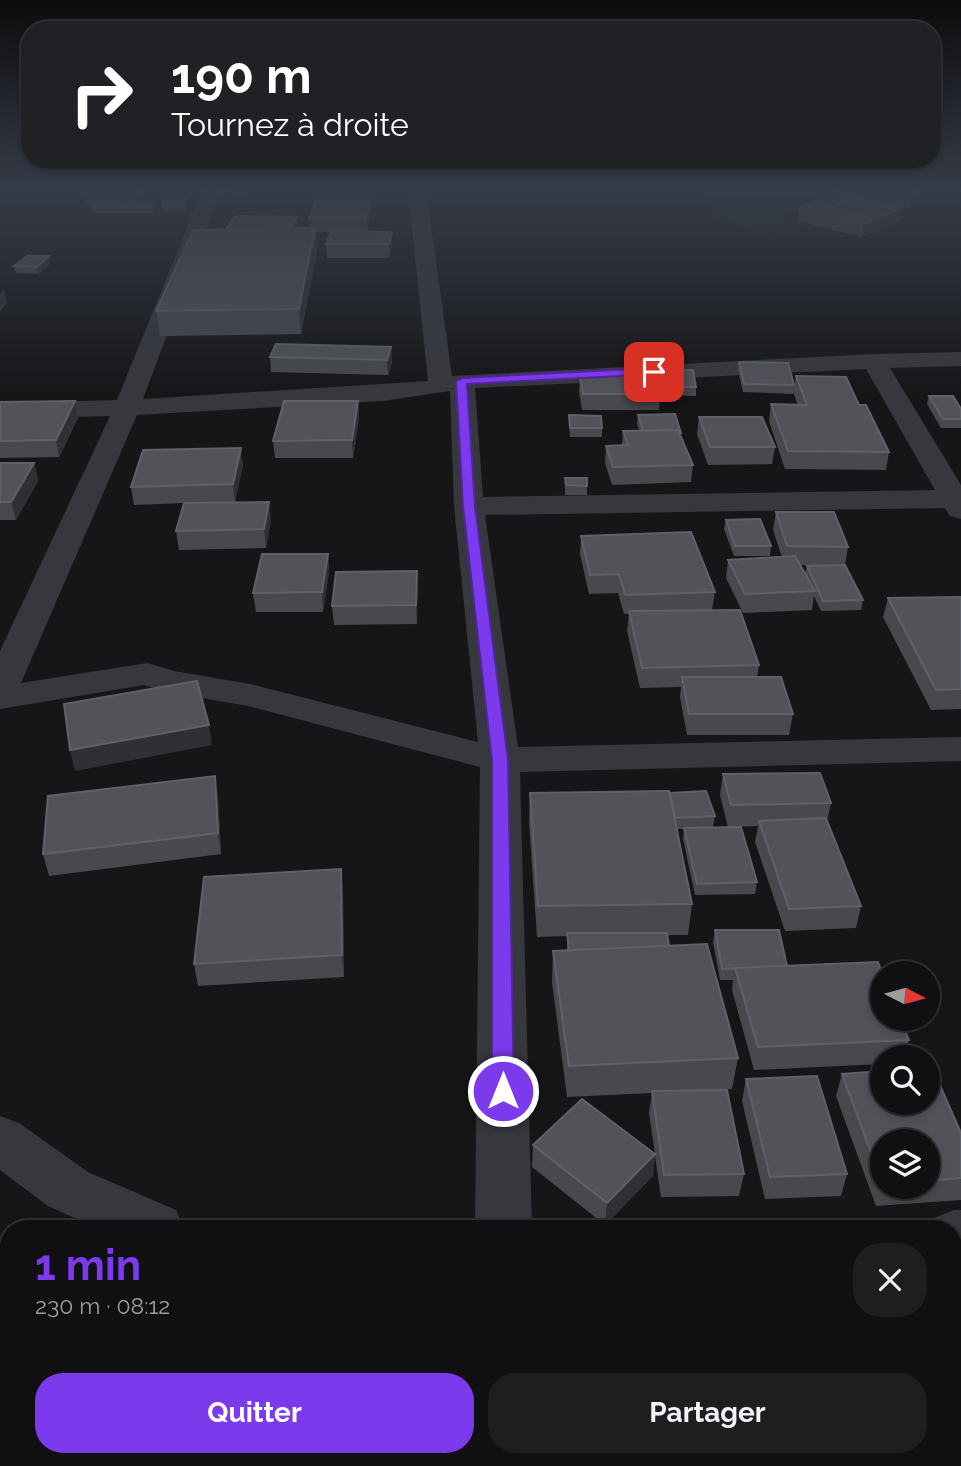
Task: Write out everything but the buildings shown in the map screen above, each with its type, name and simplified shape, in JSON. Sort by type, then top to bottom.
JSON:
[{"type":"street","points":[[0,690],[126,410],[185,257]]},
{"type":"street","points":[[429,257],[469,506],[500,760],[504,1220]]},
{"type":"street","points":[[0,411],[126,410],[451,384],[874,361],[961,359]]},
{"type":"street","points":[[469,506],[957,505],[874,361]]},
{"type":"street","points":[[0,698],[147,674],[167,681],[250,695],[500,760],[961,749]]},
{"type":"street","points":[[0,1139],[68,1189],[138,1220]]},
{"type":"route","points":[[503,1091],[500,760],[469,506],[462,381],[654,372]]}]
